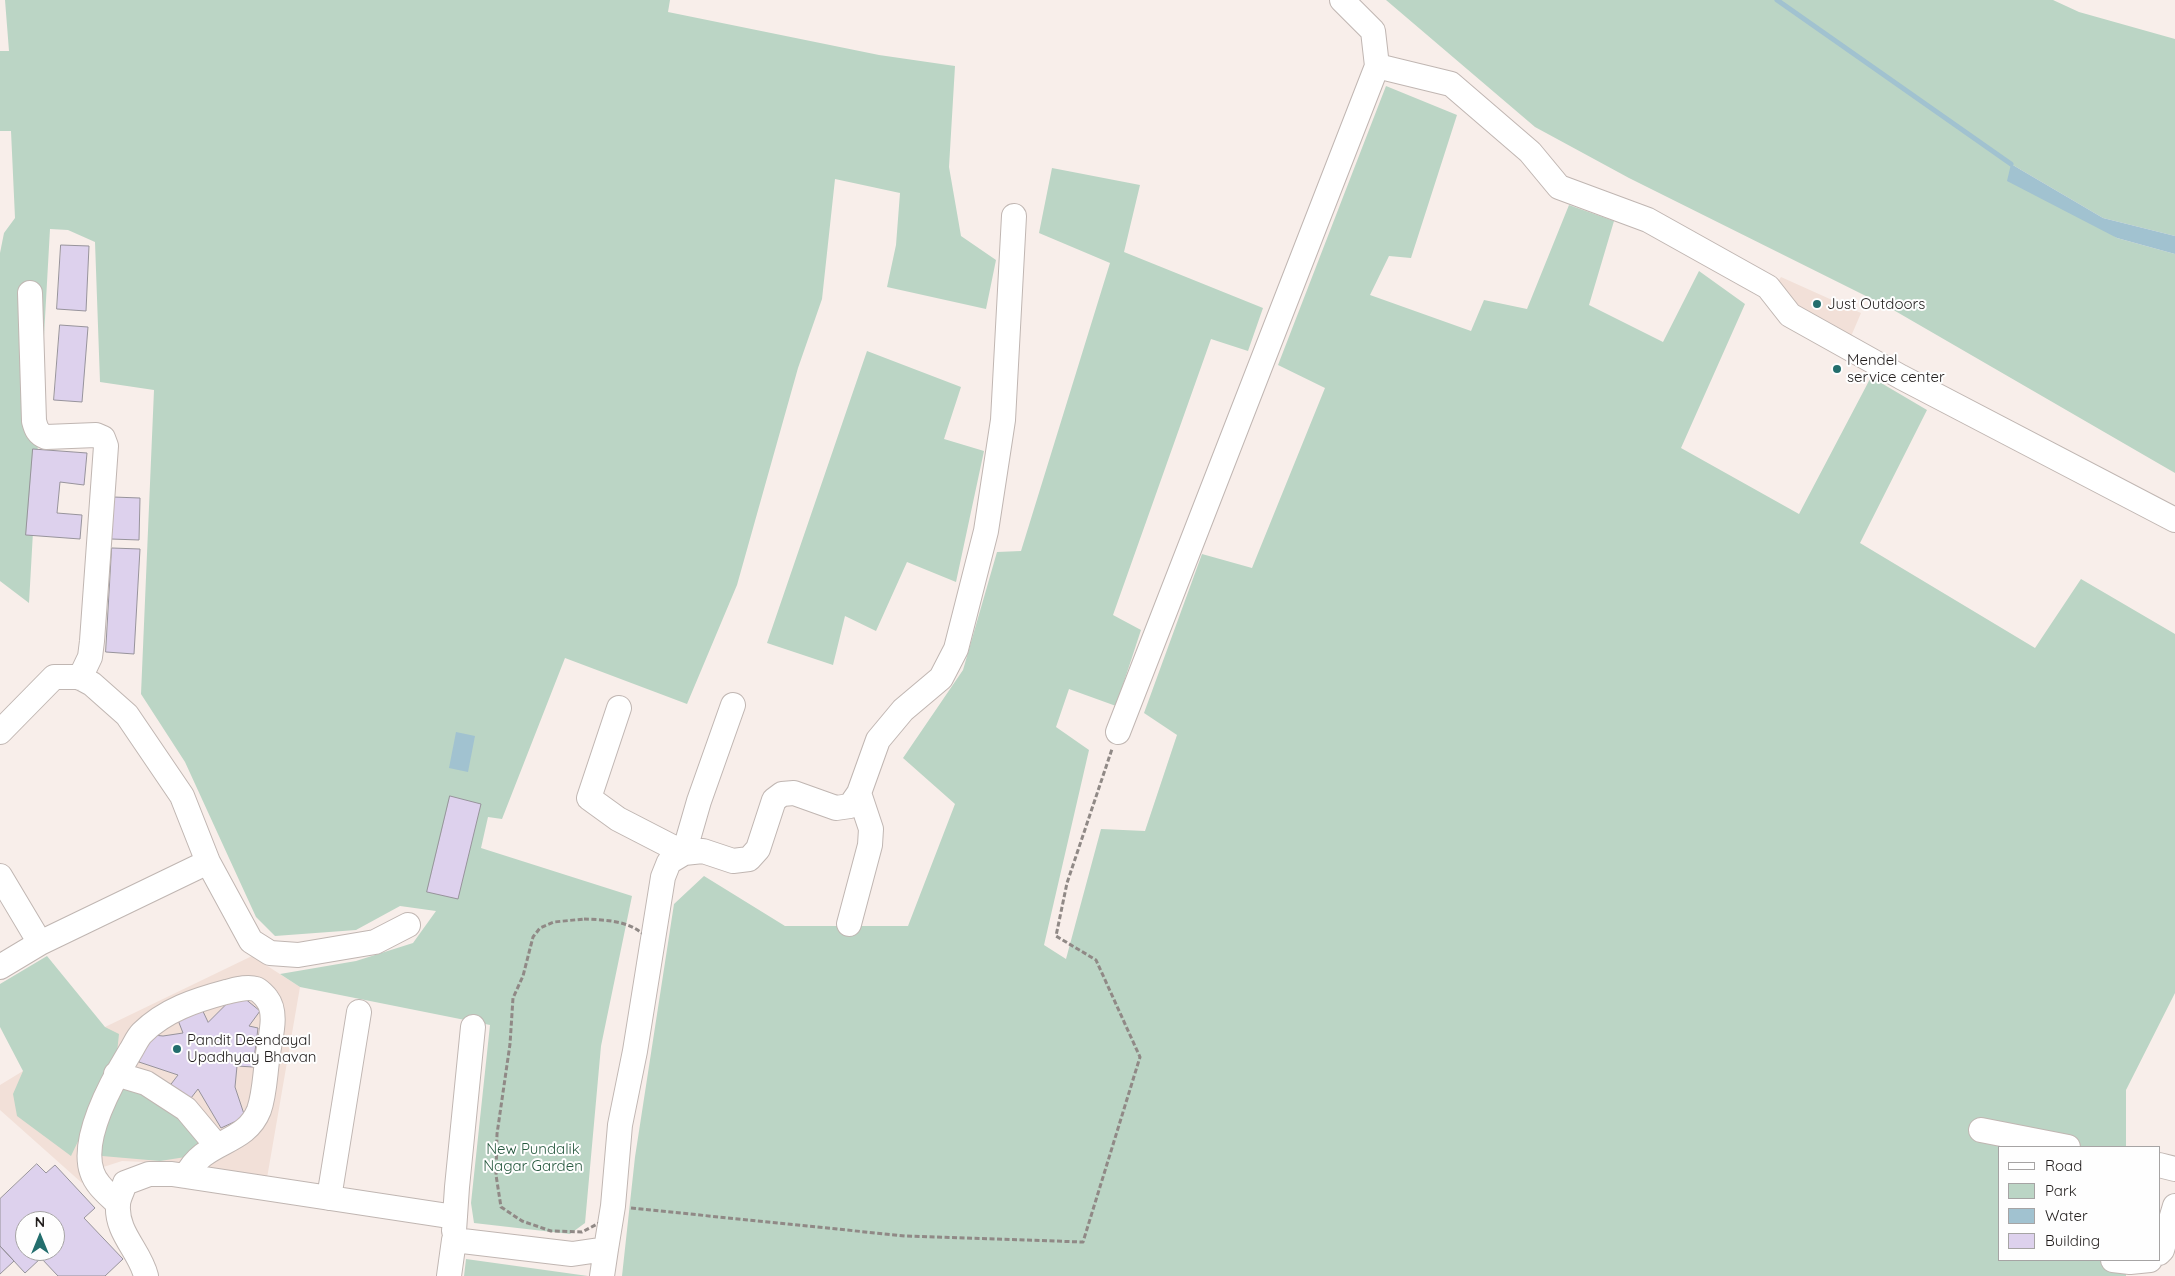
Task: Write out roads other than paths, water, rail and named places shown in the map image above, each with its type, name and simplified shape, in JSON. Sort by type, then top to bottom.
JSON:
[{"type":"street","points":[[1118,732],[1378,66],[1373,31],[1342,0]]},
{"type":"street","points":[[1378,66],[1451,84],[1530,152],[1559,187],[1656,225],[1768,286],[1790,315],[1901,377],[2175,520]]},
{"type":"street","points":[[602,1276],[613,1206],[620,1125],[635,1051],[663,877],[669,862],[684,853],[703,851],[734,861],[749,859],[758,849],[774,800],[782,794],[794,793],[836,808],[850,806],[859,793],[878,740],[903,710],[941,678],[956,649],[986,530],[1003,420],[1014,216]]},
{"type":"street","points":[[30,293],[34,421],[36,429],[40,435],[46,437],[96,435],[103,438],[106,446],[92,641],[90,657],[80,678]]},
{"type":"street","points":[[0,732],[54,678],[68,676],[80,678],[92,684],[127,715],[182,796],[208,862],[251,941],[270,953],[298,955],[374,942],[408,925]]},
{"type":"street","points":[[684,853],[699,801],[733,705]]},
{"type":"street","points":[[619,708],[589,798],[618,819],[684,853]]},
{"type":"street","points":[[849,924],[871,829],[868,814],[859,793]]},
{"type":"street","points":[[0,967],[40,942],[208,862]]},
{"type":"street","points":[[0,876],[40,942]]},
{"type":"street","points":[[118,1204],[98,1183],[91,1171],[91,1141],[101,1104],[116,1074],[141,1034],[165,1015],[197,1000],[242,988],[256,989],[267,998],[272,1007],[272,1027],[260,1107],[253,1123],[239,1134],[203,1154],[192,1164],[186,1176]]},
{"type":"street","points":[[329,1198],[358,1012]]},
{"type":"street","points":[[449,1276],[473,1026]]},
{"type":"street","points":[[116,1074],[146,1083],[186,1108],[217,1146]]},
{"type":"street","points":[[1981,1130],[2063,1146]]},
{"type":"street","points":[[2160,1165],[2175,1168]]},
{"type":"street","points":[[146,1276],[144,1265],[120,1226],[118,1204],[125,1183],[149,1174],[186,1176],[329,1198],[454,1229],[572,1254],[606,1249]]},
{"type":"street","points":[[2160,1252],[2175,1206]]},
{"type":"street","points":[[2122,1261],[2140,1261]]},
{"type":"water","points":[[2011,164],[2103,218],[2175,236],[2175,254],[2117,238],[2007,181]]},
{"type":"water","points":[[456,732],[475,736],[468,772],[449,768]]},
{"type":"waterway","points":[[1777,0],[2011,164]]},
{"type":"place","name":"Just Outdoors","points":[[1817,304]]},
{"type":"place","name":"Mendel service center","points":[[1837,369]]},
{"type":"place","name":"Pandit Deendayal Upadhyay Bhavan","points":[[177,1049]]},
{"type":"park label","name":"New Pundalik Nagar Garden","points":[[533,1158]]}]
